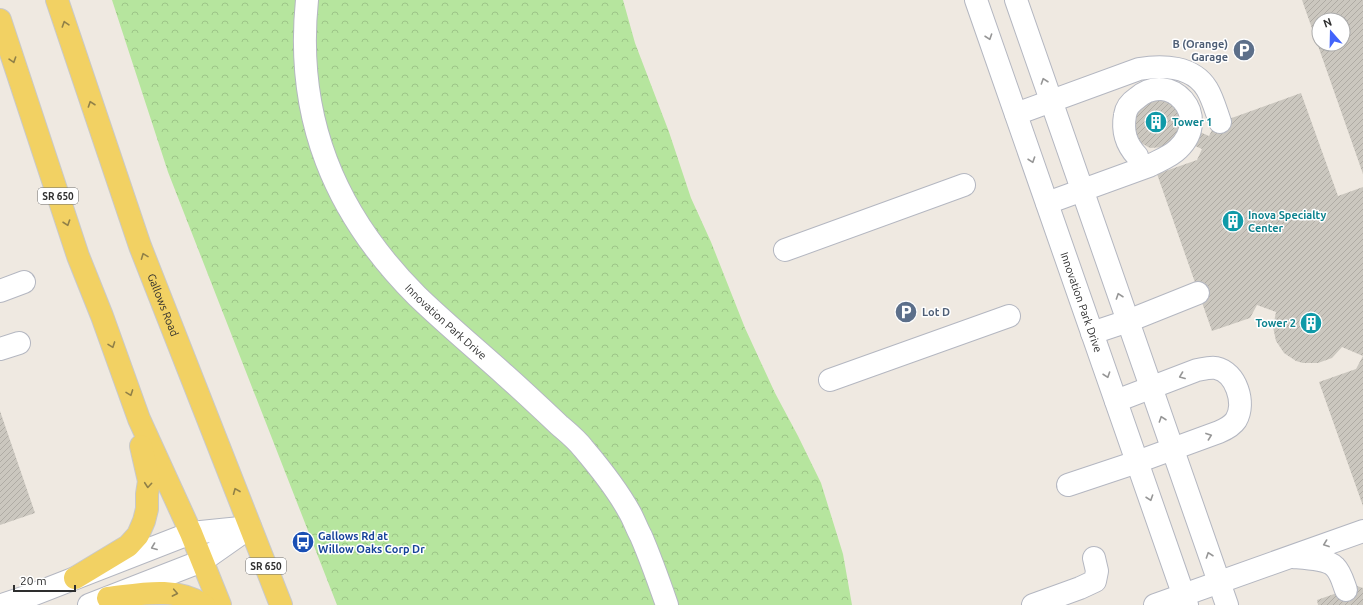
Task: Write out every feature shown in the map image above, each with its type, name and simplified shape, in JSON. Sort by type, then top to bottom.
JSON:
[{"type":"main road","name":"Gallows Road","points":[[57,0],[140,246],[282,605]]},
{"type":"main road","name":"SR 650","points":[[0,22],[73,241],[139,419],[191,533],[220,605]]},
{"type":"main road","points":[[74,578],[128,546],[138,535],[144,521],[147,508],[149,481],[140,442],[139,419]]},
{"type":"main road","points":[[98,601],[168,592],[182,595],[204,605]]},
{"type":"street","name":"Innovation Park Drive","points":[[308,0],[306,15],[306,77],[310,106],[325,156],[347,207],[384,259],[417,296],[548,414],[581,446],[602,471],[631,514],[654,566],[667,605]]},
{"type":"street","name":"Innovation Park Drive","points":[[976,0],[1185,600]]},
{"type":"street","points":[[1016,0],[1227,605]]},
{"type":"street","points":[[1016,114],[1139,69],[1155,66],[1170,67],[1184,71],[1196,78],[1206,88],[1220,122]]},
{"type":"street","points":[[1047,203],[1148,166],[1164,159],[1178,149],[1188,137],[1192,122],[1190,111],[1184,102],[1174,93],[1163,89],[1152,89],[1141,94],[1126,110],[1123,132],[1126,141],[1137,156]]},
{"type":"street","points":[[785,250],[964,185]]},
{"type":"street","points":[[0,291],[24,282]]},
{"type":"street","points":[[1092,333],[1128,321],[1198,293]]},
{"type":"street","points":[[830,380],[1009,316]]},
{"type":"street","points":[[1068,485],[1219,432],[1230,427],[1237,419],[1240,410],[1240,399],[1235,383],[1227,373],[1217,368],[1197,370],[1116,401]]},
{"type":"street","points":[[2,605],[191,533],[250,527]]},
{"type":"street","points":[[98,601],[202,561],[250,527]]},
{"type":"street","points":[[1154,605],[1185,600],[1219,582],[1363,531]]},
{"type":"street","points":[[1290,557],[1330,563],[1341,575],[1346,590]]},
{"type":"street","points":[[1033,605],[1095,581],[1097,571],[1094,558]]},
{"type":"green space","points":[[112,0],[623,0],[635,43],[669,132],[691,198],[711,242],[745,328],[775,393],[821,483],[843,554],[852,605],[337,605],[168,172]]},
{"type":"building","points":[[1302,0],[1363,0],[1363,174],[1320,52],[1351,52],[1351,12],[1311,12],[1311,26]]},
{"type":"building","points":[[1301,93],[1338,196],[1363,187],[1363,356],[1342,347],[1332,358],[1318,363],[1303,363],[1296,361],[1284,353],[1276,341],[1273,327],[1276,312],[1257,305],[1250,318],[1212,331],[1157,174],[1197,160],[1202,149],[1177,138],[1165,147],[1150,148],[1141,143],[1134,135],[1133,111],[1153,97],[1176,105],[1182,124],[1209,136],[1215,124]]},
{"type":"building","points":[[1363,356],[1363,506],[1319,382],[1356,369]]},
{"type":"building","points":[[0,411],[35,513],[0,525]]},
{"type":"building","points":[[1357,586],[1363,588],[1363,605],[1318,605],[1317,600]]},
{"type":"place","name":"B (Orange) Garage","points":[[1244,50]]},
{"type":"place","name":"Tower 1","points":[[1156,122]]},
{"type":"place","name":"Inova Specialty Center","points":[[1233,221]]},
{"type":"place","name":"Lot D","points":[[906,312]]},
{"type":"place","name":"Tower 2","points":[[1311,323]]},
{"type":"place","name":"Gallows Rd at Willow Oaks Corp Dr","points":[[303,542]]}]
